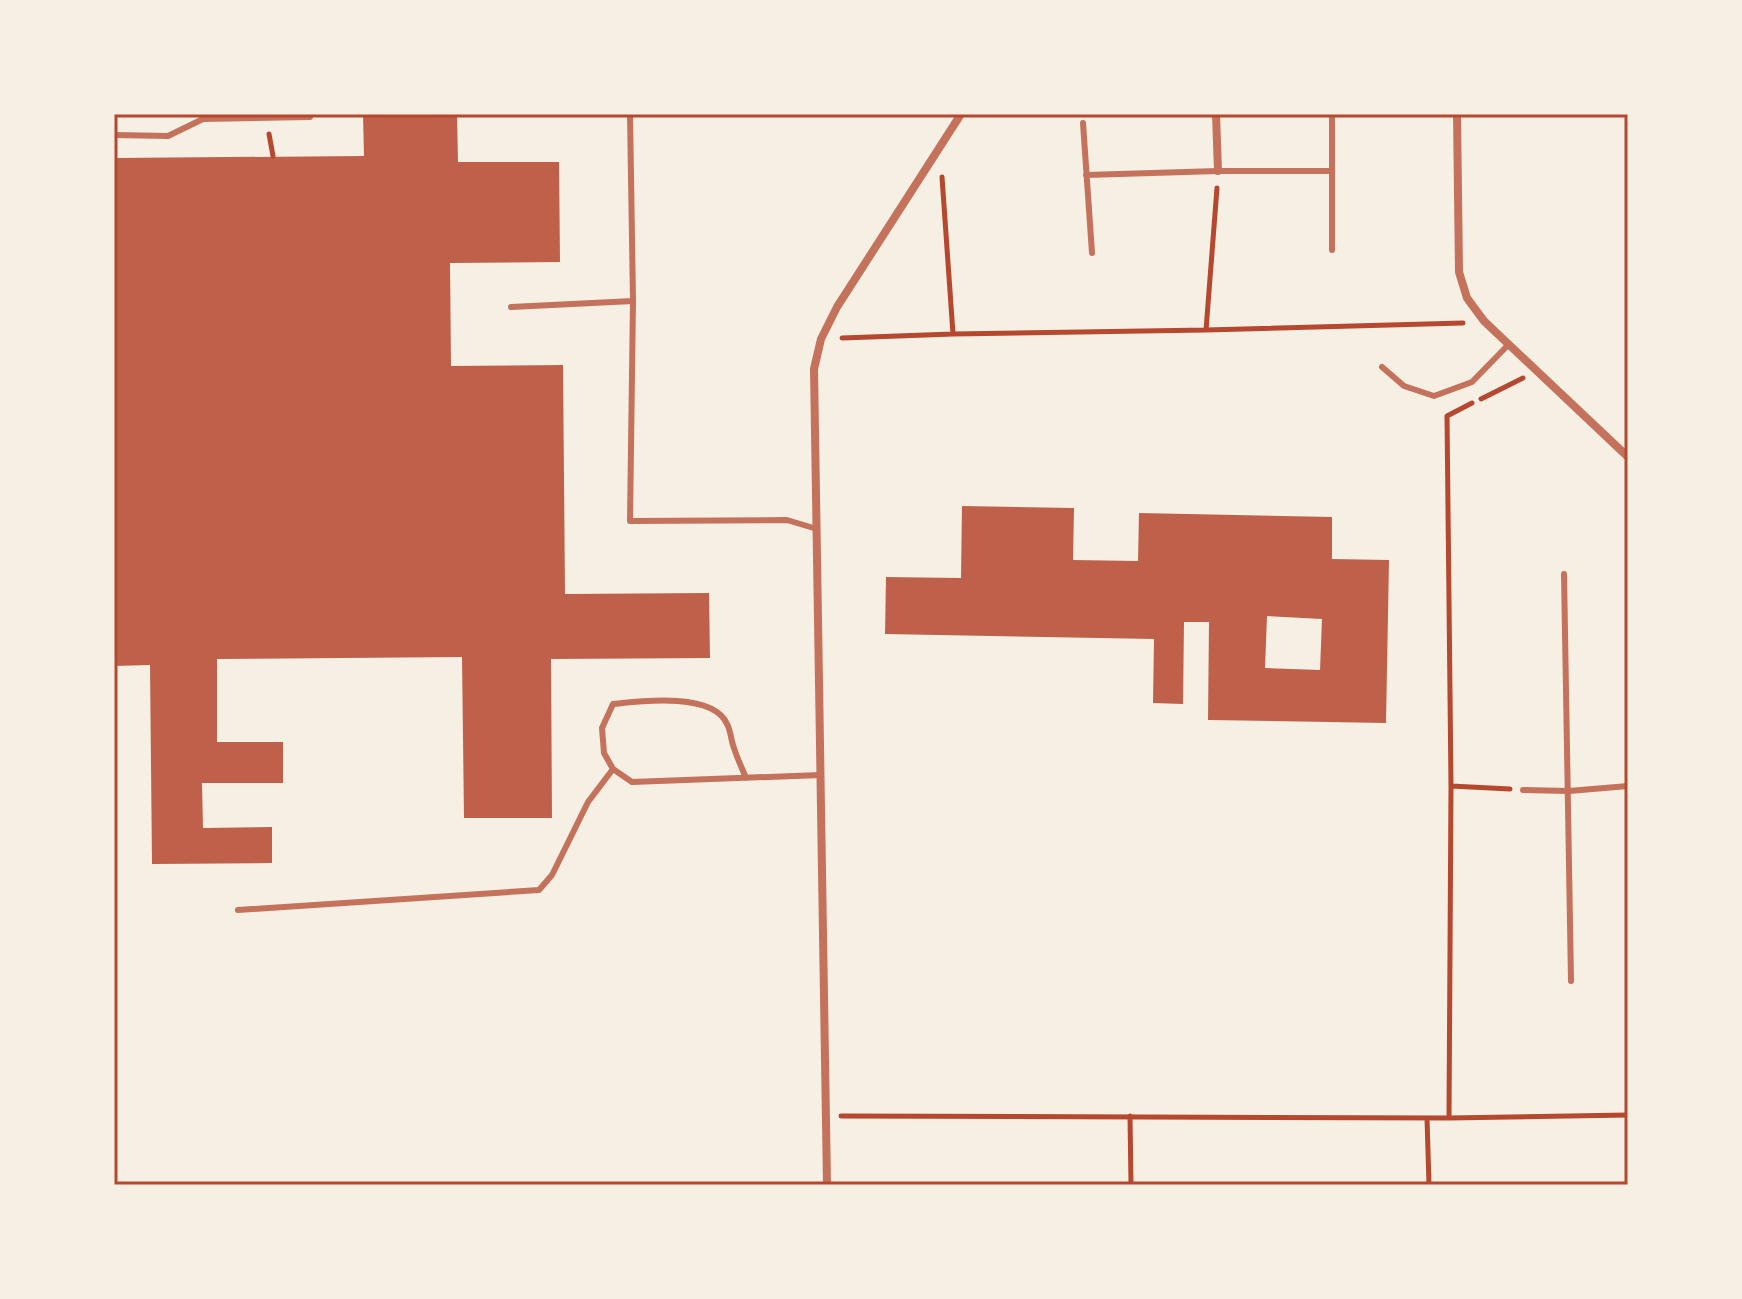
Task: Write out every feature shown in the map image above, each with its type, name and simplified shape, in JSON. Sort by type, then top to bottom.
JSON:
[{"type":"street","points":[[827,1185],[814,369],[821,339],[837,307],[961,114]]},
{"type":"street","points":[[1216,114],[1218,171]]},
{"type":"street","points":[[1457,114],[1459,272],[1467,298],[1484,321],[1628,457]]},
{"type":"lane","points":[[114,135],[168,136],[203,117],[310,117],[310,114]]},
{"type":"lane","points":[[630,114],[633,301],[630,521],[787,520],[817,529]]},
{"type":"lane","points":[[1332,114],[1332,250]]},
{"type":"lane","points":[[1083,123],[1092,253]]},
{"type":"lane","points":[[1086,175],[1332,171]]},
{"type":"lane","points":[[511,307],[633,301]]},
{"type":"lane","points":[[1382,367],[1404,386],[1434,396],[1472,382],[1509,344]]},
{"type":"lane","points":[[1564,574],[1571,981]]},
{"type":"lane","points":[[746,778],[726,721],[712,709],[654,699],[613,704],[602,728],[604,753],[613,769],[632,782],[746,778],[821,775]]},
{"type":"lane","points":[[238,910],[539,890],[552,875],[588,802],[613,769]]},
{"type":"lane","points":[[1523,790],[1569,791],[1628,786]]},
{"type":"path","points":[[940,148],[953,334]]},
{"type":"path","points":[[1206,330],[1218,171]]},
{"type":"path","points":[[821,339],[1446,325],[1484,321]]},
{"type":"path","points":[[1449,1118],[1451,786],[1447,416],[1538,371]]},
{"type":"path","points":[[1451,786],[1523,790]]},
{"type":"path","points":[[827,1116],[1449,1118],[1628,1115]]},
{"type":"path","points":[[1130,1116],[1131,1185]]},
{"type":"path","points":[[1427,1118],[1429,1185]]},
{"type":"building","points":[[363,114],[457,114],[458,162],[559,162],[560,262],[450,263],[451,366],[563,365],[565,594],[709,593],[710,658],[551,659],[552,818],[464,818],[462,657],[217,659],[217,742],[283,742],[283,783],[202,783],[203,828],[272,827],[272,863],[152,864],[150,665],[114,666],[114,158],[364,156]]},
{"type":"building","points":[[962,506],[1074,508],[1073,560],[1138,561],[1139,513],[1332,517],[1332,559],[1389,560],[1386,723],[1208,720],[1209,622],[1184,622],[1183,704],[1153,703],[1154,639],[885,634],[886,577],[961,578]],"holes":[[[1267,616],[1322,619],[1320,670],[1265,668]]]}]
